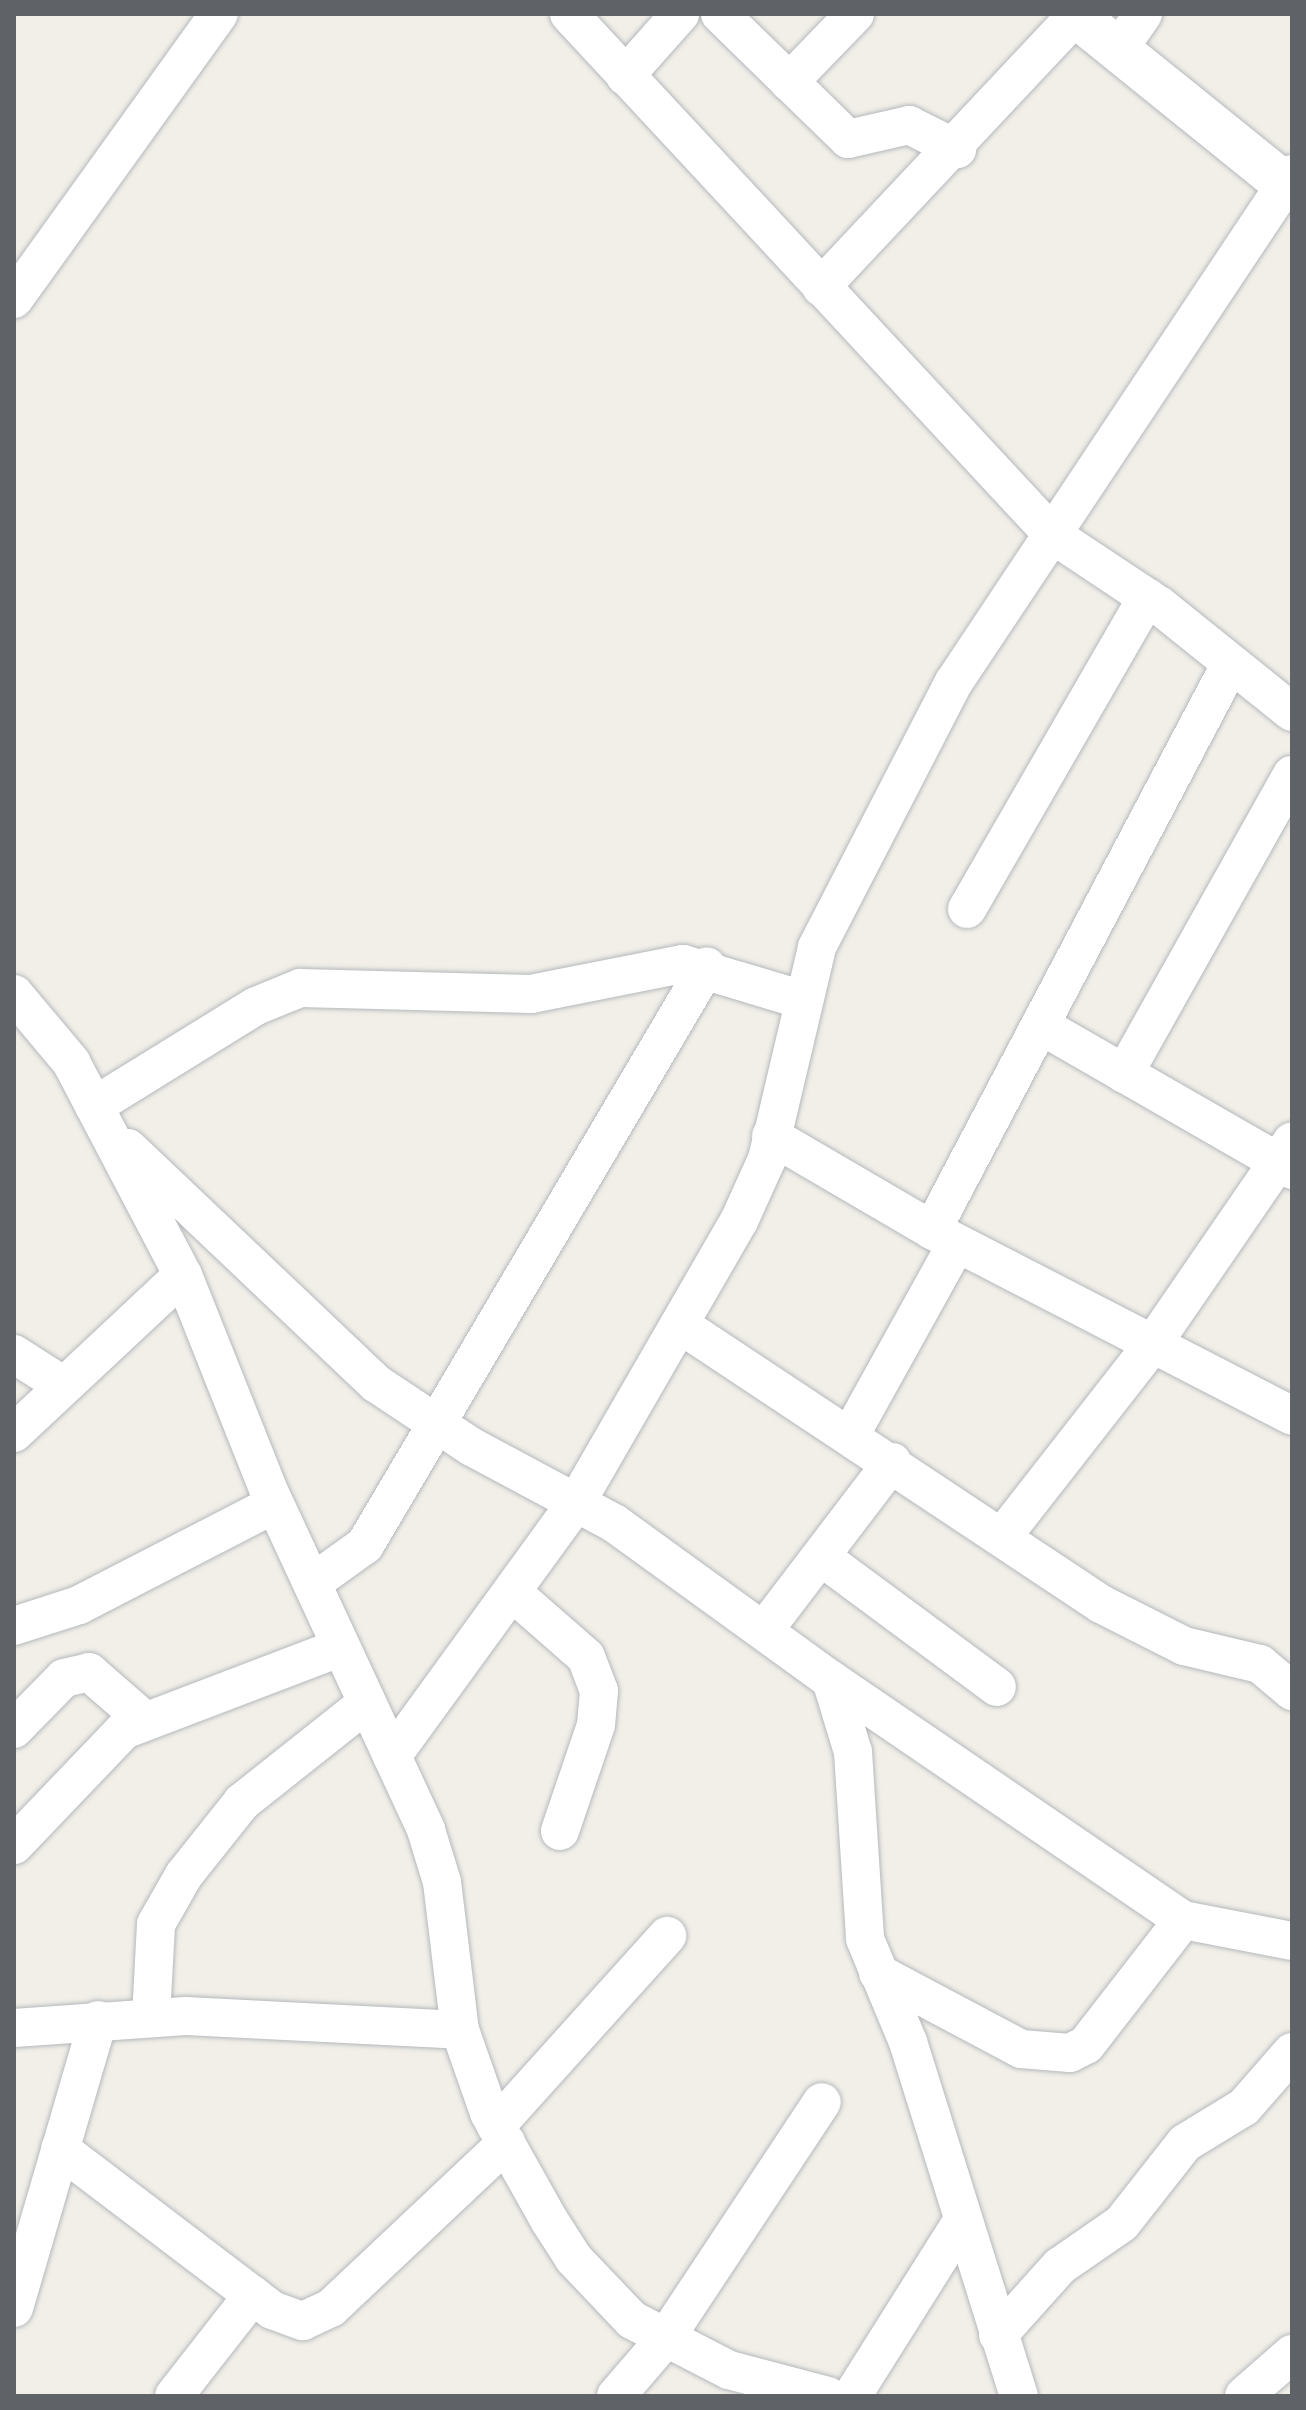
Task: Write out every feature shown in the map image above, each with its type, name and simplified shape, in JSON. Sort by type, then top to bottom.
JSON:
[{"type":"street","points":[[14,298],[219,14]]},
{"type":"street","points":[[569,14],[1053,535],[1147,597],[1292,712]]},
{"type":"street","points":[[625,76],[680,14]]},
{"type":"street","points":[[720,14],[848,139],[909,125],[957,149]]},
{"type":"street","points":[[789,82],[855,14]]},
{"type":"street","points":[[1118,50],[1143,14]]},
{"type":"street","points":[[392,1756],[576,1503],[682,1326],[754,1188],[771,1136],[800,999],[817,947],[954,682],[1290,183],[1075,15],[957,149],[821,287]]},
{"type":"street","points":[[967,909],[1147,597]]},
{"type":"street","points":[[851,1434],[945,1237],[1040,1025],[1230,665]]},
{"type":"street","points":[[1124,1074],[1292,775]]},
{"type":"street","points":[[99,1115],[256,1006],[300,988],[518,995],[657,965],[707,966],[800,999]]},
{"type":"street","points":[[312,1583],[365,1545],[707,966]]},
{"type":"street","points":[[14,994],[71,1062],[183,1275],[275,1504],[392,1756],[442,1882],[460,2030],[501,2134],[574,2259],[632,2320],[729,2370],[828,2396]]},
{"type":"street","points":[[1002,1537],[1152,1345],[1287,1158],[1124,1074],[1040,1025]]},
{"type":"street","points":[[99,1115],[308,1326],[437,1424],[576,1503],[765,1629],[831,1680],[1183,1920],[1292,1941]]},
{"type":"street","points":[[771,1136],[945,1237],[1292,1416]]},
{"type":"street","points":[[14,1433],[61,1384],[183,1275]]},
{"type":"street","points":[[682,1326],[1146,1630],[1237,1655],[1292,1691]]},
{"type":"street","points":[[14,1354],[61,1384]]},
{"type":"street","points":[[765,1629],[824,1559],[892,1462]]},
{"type":"street","points":[[14,1626],[79,1605],[275,1504]]},
{"type":"street","points":[[824,1559],[997,1687]]},
{"type":"street","points":[[513,1593],[586,1657],[599,1691],[596,1725],[560,1831]]},
{"type":"street","points":[[14,1845],[104,1748],[143,1719],[341,1647]]},
{"type":"street","points":[[14,1729],[64,1678],[89,1672],[143,1719]]},
{"type":"street","points":[[831,1680],[853,1752],[865,1939],[908,2042],[961,2223],[1019,2396]]},
{"type":"street","points":[[151,2017],[156,1924],[184,1875],[242,1802],[367,1703]]},
{"type":"street","points":[[878,1973],[1021,2049],[1070,2053],[1086,2045],[1183,1920]]},
{"type":"street","points":[[60,2149],[287,2319],[317,2318],[501,2134],[667,1936]]},
{"type":"street","points":[[14,2028],[151,2017],[460,2030]]},
{"type":"street","points":[[14,2308],[98,2020]]},
{"type":"street","points":[[998,2335],[1060,2266],[1122,2223],[1185,2143],[1244,2107],[1292,2052]]},
{"type":"street","points":[[616,2396],[665,2339],[822,2102]]},
{"type":"street","points":[[852,2396],[961,2223]]},
{"type":"street","points":[[174,2396],[253,2295]]},
{"type":"street","points":[[1244,2396],[1292,2354]]}]
